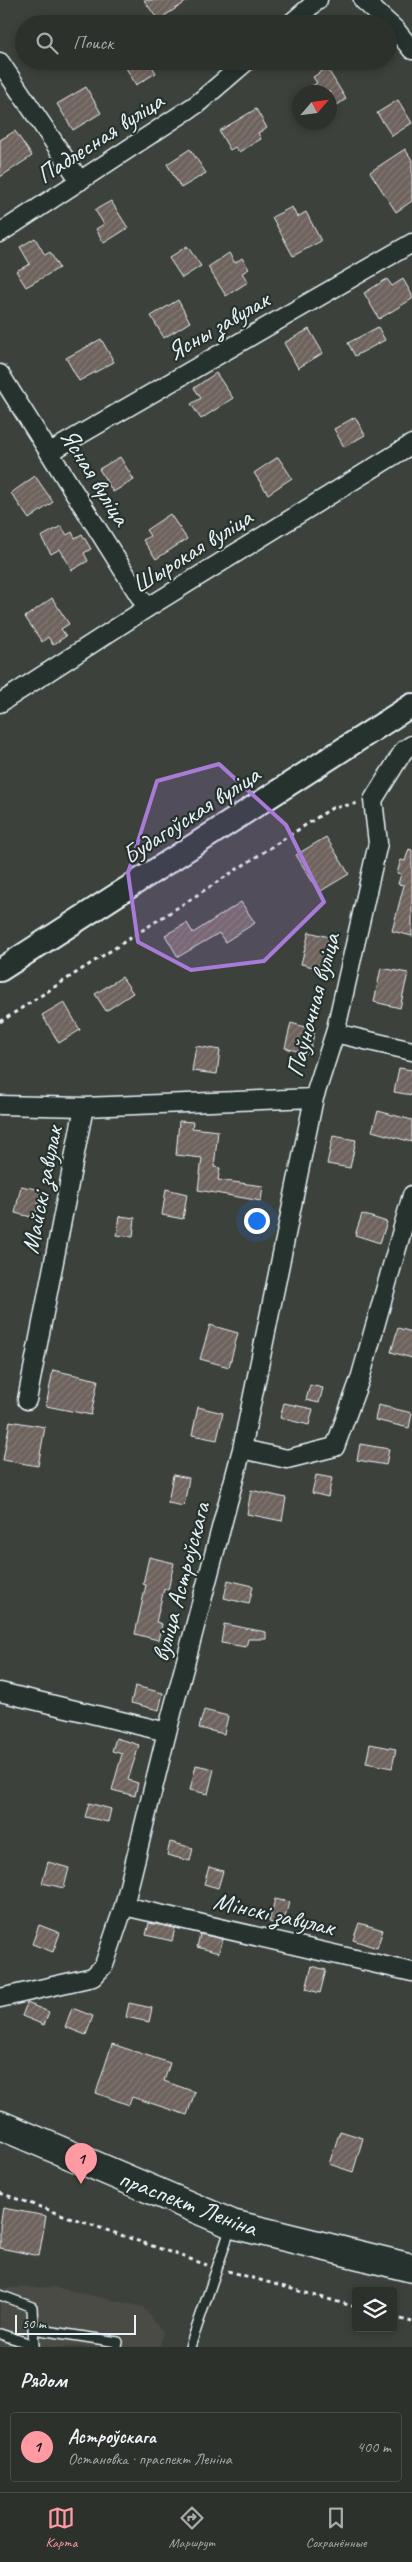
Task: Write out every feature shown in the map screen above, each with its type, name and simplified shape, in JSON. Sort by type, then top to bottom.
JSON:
[{"type":"main road","name":"праспект Леніна","points":[[0,2125],[232,2224],[412,2268]]},
{"type":"street","points":[[300,15],[318,0]]},
{"type":"street","points":[[363,0],[380,15]]},
{"type":"street","points":[[397,31],[412,50]]},
{"type":"street","points":[[0,62],[80,181]]},
{"type":"street","name":"Падлесная вуліца","points":[[0,233],[197,104],[237,70]]},
{"type":"street","name":"Ясны завулак","points":[[50,452],[412,243]]},
{"type":"street","name":"Ясная вуліца","points":[[0,374],[147,608]]},
{"type":"street","name":"Шырокая вуліца","points":[[0,703],[147,608],[412,444]]},
{"type":"street","name":"Будагоўская вуліца","points":[[0,970],[412,705]]},
{"type":"street","points":[[373,800],[404,750],[412,745]]},
{"type":"street","name":"Паўночная вуліца","points":[[0,1105],[84,1107],[314,1098],[335,1033],[378,843],[373,800]]},
{"type":"street","points":[[335,1033],[412,1051]]},
{"type":"street","name":"вуліца Астроўскага","points":[[0,1998],[93,1977],[104,1965],[124,1906],[167,1732],[242,1449],[314,1098]]},
{"type":"street","name":"Майскі завулак","points":[[27,1400],[84,1107]]},
{"type":"street","points":[[242,1449],[288,1458],[335,1447],[360,1379],[412,1195]]},
{"type":"street","points":[[0,1692],[167,1732]]},
{"type":"street","name":"Мінскі завулак","points":[[124,1906],[412,1972]]},
{"type":"lane","points":[[198,2347],[192,2343],[219,2269],[232,2224]]},
{"type":"lane","points":[[0,2295],[32,2307],[34,2346],[0,2334]]},
{"type":"lane","points":[[33,2329],[118,2342],[117,2347]]},
{"type":"path","points":[[0,1022],[332,808],[373,800]]},
{"type":"path","points":[[0,2193],[219,2269],[352,2306]]},
{"type":"path","points":[[397,2318],[412,2322]]},
{"type":"highlighted area","points":[[219,764],[286,825],[324,902],[264,961],[191,970],[138,942],[128,873],[157,781]]},
{"type":"shaded area","points":[[55,2287],[143,2307],[163,2332],[160,2347],[0,2347],[0,2288]]},
{"type":"building","points":[[144,0],[189,0],[166,15],[154,15]]},
{"type":"building","points":[[127,70],[154,70],[156,73],[136,85]]},
{"type":"building","points":[[324,70],[328,70],[346,99],[337,105],[337,85],[314,85],[317,83],[313,77]]},
{"type":"building","points":[[86,87],[101,113],[73,130],[57,104]]},
{"type":"building","points":[[398,100],[412,123],[392,136],[377,113]]},
{"type":"building","points":[[256,109],[267,128],[258,133],[261,139],[239,152],[235,147],[230,150],[219,131]]},
{"type":"building","points":[[15,131],[32,156],[0,177],[0,140]]},
{"type":"building","points":[[190,149],[206,173],[181,188],[167,164]]},
{"type":"building","points":[[405,149],[412,160],[412,201],[396,212],[370,172]]},
{"type":"building","points":[[111,201],[128,228],[104,243],[96,229],[104,224],[95,210]]},
{"type":"building","points":[[292,207],[297,217],[306,212],[321,241],[293,256],[272,217]]},
{"type":"building","points":[[35,238],[45,255],[50,252],[59,268],[26,287],[16,271],[30,264],[20,247]]},
{"type":"building","points":[[187,246],[201,266],[182,278],[169,258]]},
{"type":"building","points":[[229,253],[235,263],[242,258],[249,269],[242,273],[248,282],[226,296],[208,267]]},
{"type":"building","points":[[387,279],[392,286],[403,279],[412,295],[412,299],[379,319],[364,293]]},
{"type":"building","points":[[178,300],[190,322],[164,338],[151,316]]},
{"type":"building","points":[[378,327],[385,340],[355,356],[348,343]]},
{"type":"building","points":[[309,329],[323,353],[298,368],[284,343]]},
{"type":"building","points":[[101,339],[114,362],[79,381],[66,358]]},
{"type":"building","points":[[216,373],[233,398],[201,419],[191,404],[201,398],[194,388]]},
{"type":"building","points":[[355,417],[365,435],[344,447],[334,429]]},
{"type":"building","points":[[120,457],[134,480],[113,492],[99,469]]},
{"type":"building","points":[[278,457],[292,478],[268,494],[254,473]]},
{"type":"building","points":[[35,476],[53,502],[29,519],[11,493]]},
{"type":"building","points":[[170,514],[187,539],[156,559],[143,540],[150,536],[146,530]]},
{"type":"building","points":[[61,526],[67,535],[72,532],[75,538],[82,534],[91,549],[84,553],[88,561],[72,570],[60,549],[51,554],[41,537]]},
{"type":"building","points":[[52,598],[69,624],[61,629],[66,636],[53,645],[48,637],[42,642],[25,617]]},
{"type":"building","points":[[326,837],[349,874],[319,892],[296,855]]},
{"type":"building","points":[[409,849],[412,850],[412,936],[392,931],[404,885],[398,884],[401,874],[397,873],[401,860],[405,861]]},
{"type":"building","points":[[241,902],[255,923],[225,942],[219,933],[178,957],[165,935],[187,923],[193,933]]},
{"type":"building","points":[[309,932],[333,938],[325,970],[301,964]]},
{"type":"building","points":[[381,968],[408,973],[400,1008],[374,1002]]},
{"type":"building","points":[[122,977],[133,993],[106,1011],[95,994]]},
{"type":"building","points":[[64,1002],[80,1030],[59,1043],[42,1015]]},
{"type":"building","points":[[291,1023],[315,1030],[309,1054],[285,1048]]},
{"type":"building","points":[[196,1046],[220,1050],[217,1074],[192,1071]]},
{"type":"building","points":[[399,1068],[412,1070],[412,1095],[394,1092]]},
{"type":"building","points":[[378,1111],[412,1120],[412,1142],[372,1131]]},
{"type":"building","points":[[179,1121],[193,1122],[192,1128],[218,1131],[214,1167],[220,1168],[218,1180],[263,1186],[261,1201],[198,1190],[202,1158],[176,1155]]},
{"type":"building","points":[[333,1136],[356,1140],[350,1168],[327,1164]]},
{"type":"building","points":[[21,1186],[41,1190],[35,1218],[15,1213]]},
{"type":"building","points":[[166,1189],[187,1194],[183,1219],[162,1215]]},
{"type":"building","points":[[362,1214],[387,1222],[380,1243],[355,1235]]},
{"type":"building","points":[[120,1216],[135,1218],[133,1237],[117,1235]]},
{"type":"building","points":[[210,1325],[238,1333],[229,1367],[200,1359]]},
{"type":"building","points":[[398,1328],[412,1332],[412,1358],[391,1352]]},
{"type":"building","points":[[53,1370],[98,1380],[91,1415],[46,1406]]},
{"type":"building","points":[[310,1385],[323,1388],[319,1403],[306,1400]]},
{"type":"building","points":[[284,1403],[313,1409],[309,1425],[280,1418]]},
{"type":"building","points":[[378,1405],[412,1413],[409,1428],[375,1420]]},
{"type":"building","points":[[198,1407],[223,1413],[217,1440],[192,1435]]},
{"type":"building","points":[[10,1421],[45,1427],[38,1466],[3,1460]]},
{"type":"building","points":[[360,1444],[389,1449],[386,1465],[357,1460]]},
{"type":"building","points":[[173,1475],[189,1478],[184,1506],[168,1503]]},
{"type":"building","points":[[316,1475],[332,1478],[328,1497],[312,1493]]},
{"type":"building","points":[[251,1490],[286,1498],[282,1521],[247,1514]]},
{"type":"building","points":[[149,1557],[174,1563],[168,1590],[164,1589],[156,1622],[162,1624],[158,1640],[135,1634],[146,1585],[143,1584]]},
{"type":"building","points":[[228,1580],[253,1586],[249,1604],[224,1598]]},
{"type":"building","points":[[224,1624],[266,1632],[266,1639],[248,1639],[246,1647],[221,1643]]},
{"type":"building","points":[[135,1686],[163,1693],[159,1710],[131,1703]]},
{"type":"building","points":[[204,1710],[228,1716],[224,1734],[199,1728]]},
{"type":"building","points":[[116,1738],[139,1745],[128,1780],[138,1783],[135,1796],[112,1790],[122,1754],[112,1751]]},
{"type":"building","points":[[370,1744],[396,1749],[392,1768],[366,1763]]},
{"type":"building","points":[[196,1765],[214,1769],[208,1794],[190,1790]]},
{"type":"building","points":[[89,1803],[111,1809],[108,1822],[85,1817]]},
{"type":"building","points":[[170,1842],[193,1848],[190,1861],[167,1855]]},
{"type":"building","points":[[48,1862],[69,1868],[64,1888],[42,1883]]},
{"type":"building","points":[[209,1867],[223,1871],[218,1888],[204,1884]]},
{"type":"building","points":[[275,1899],[289,1902],[283,1925],[269,1922]]},
{"type":"building","points":[[149,1923],[175,1928],[172,1941],[146,1935]]},
{"type":"building","points":[[359,1923],[383,1930],[377,1948],[353,1940]]},
{"type":"building","points":[[39,1925],[60,1933],[53,1952],[32,1944]]},
{"type":"building","points":[[200,1934],[223,1939],[219,1953],[197,1947]]},
{"type":"building","points":[[312,1966],[326,1970],[320,1993],[306,1989]]},
{"type":"building","points":[[27,2003],[49,2012],[44,2025],[22,2016]]},
{"type":"building","points":[[129,2003],[152,2008],[149,2022],[126,2017]]},
{"type":"building","points":[[72,2008],[93,2016],[86,2035],[65,2027]]},
{"type":"building","points":[[112,2044],[170,2063],[164,2081],[195,2092],[187,2115],[132,2097],[129,2105],[96,2093]]},
{"type":"building","points":[[340,2131],[363,2138],[353,2172],[329,2164]]},
{"type":"building","points":[[3,2208],[46,2216],[39,2256],[0,2248],[0,2226]]},
{"type":"place","name":"Астроўскага","points":[[81,2184]]}]
